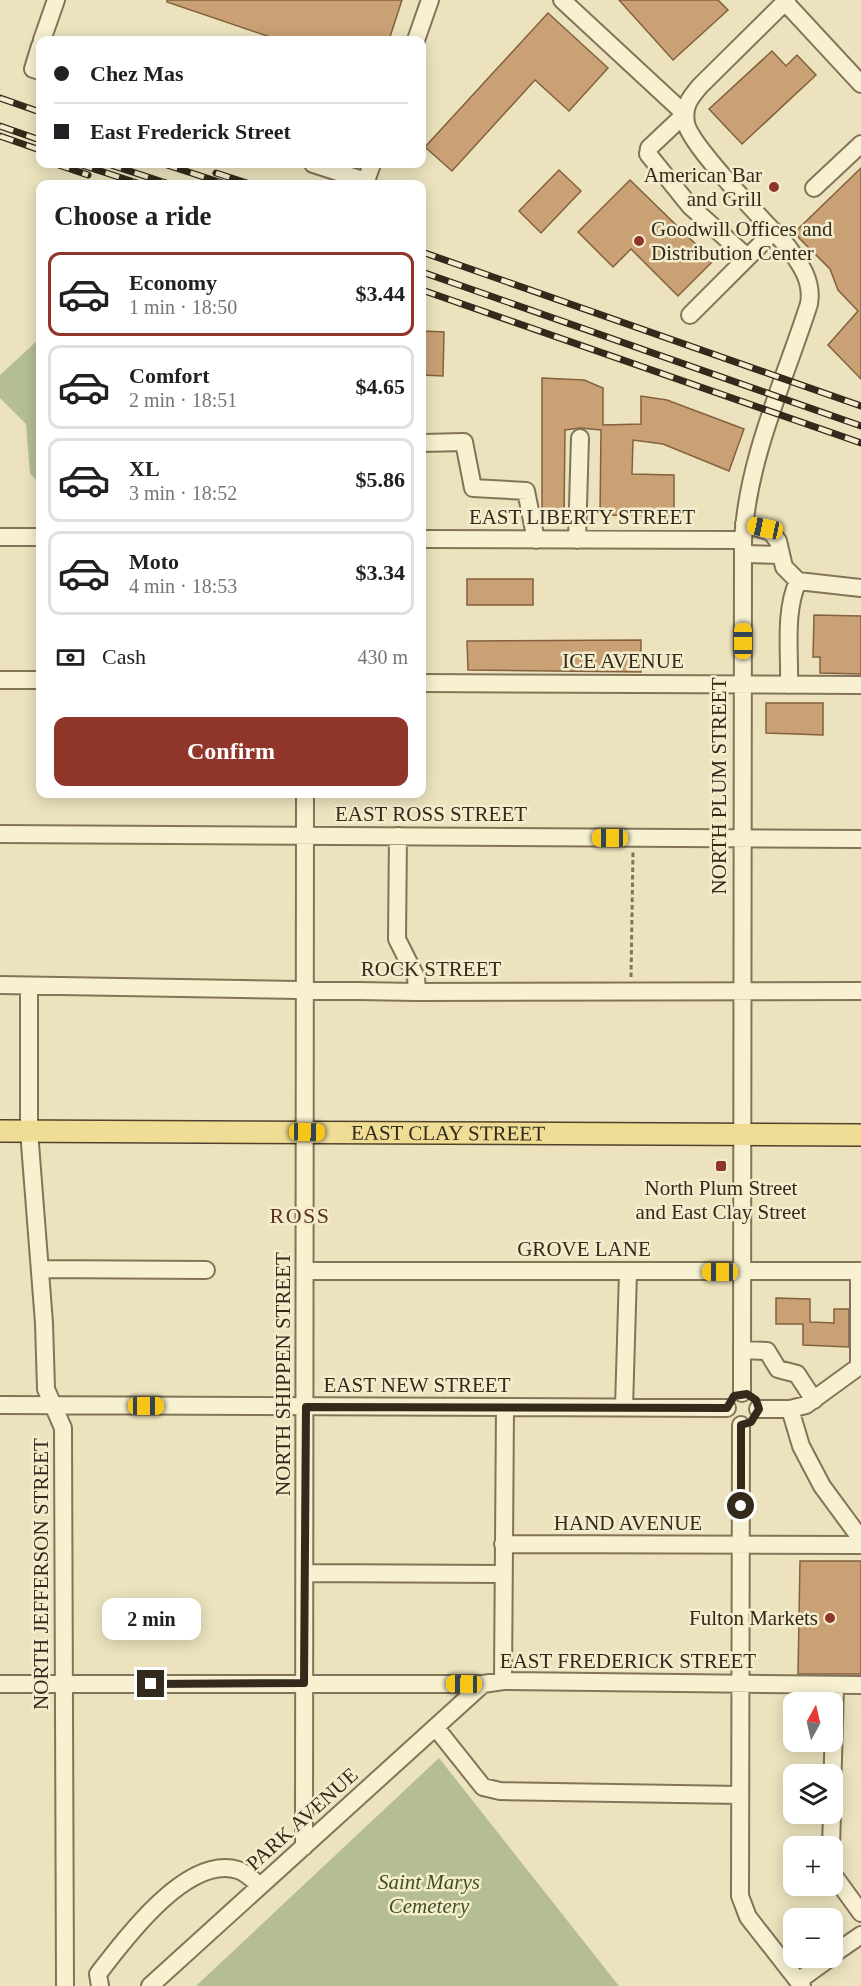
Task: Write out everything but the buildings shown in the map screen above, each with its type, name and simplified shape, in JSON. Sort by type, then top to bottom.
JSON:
[{"type":"main road","name":"EAST CLAY STREET","points":[[0,1131],[861,1135]]},
{"type":"street","points":[[43,36],[56,0]]},
{"type":"street","points":[[417,36],[430,0]]},
{"type":"street","name":"NORTH PLUM STREET","points":[[562,0],[685,114],[692,139],[774,231],[802,266],[808,279],[810,296],[760,446],[743,539],[742,1393]]},
{"type":"street","points":[[747,257],[690,206],[648,154],[649,148],[685,114],[688,101],[700,86],[780,3],[861,84]]},
{"type":"street","points":[[814,188],[861,144]]},
{"type":"street","points":[[325,168],[363,180]]},
{"type":"street","points":[[690,315],[774,231]]},
{"type":"street","points":[[577,540],[580,438]]},
{"type":"street","points":[[426,443],[464,442],[473,488],[526,491],[536,540]]},
{"type":"street","points":[[743,539],[771,532],[778,541],[788,573],[798,581],[861,588]]},
{"type":"street","points":[[0,537],[36,537]]},
{"type":"street","name":"EAST LIBERTY STREET","points":[[426,539],[743,539],[781,555]]},
{"type":"street","points":[[789,685],[790,612],[792,594],[798,581]]},
{"type":"street","points":[[0,680],[36,680]]},
{"type":"street","name":"ICE AVENUE","points":[[426,683],[861,685]]},
{"type":"street","name":"NORTH SHIPPEN STREET","points":[[304,1847],[307,1132],[305,798]]},
{"type":"street","name":"EAST ROSS STREET","points":[[0,834],[861,839]]},
{"type":"street","points":[[398,836],[397,939],[416,977],[417,992]]},
{"type":"street","name":"ROCK STREET","points":[[0,985],[417,992],[861,992]]},
{"type":"street","name":"NORTH JEFFERSON STREET","points":[[29,986],[29,1131],[40,1269],[46,1389],[63,1428],[65,1986]]},
{"type":"street","points":[[40,1269],[206,1270]]},
{"type":"street","name":"GROVE LANE","points":[[306,1271],[860,1271]]},
{"type":"street","points":[[759,1409],[790,1409],[814,1400],[860,1366],[860,1271]]},
{"type":"street","points":[[624,1407],[628,1272]]},
{"type":"street","points":[[742,1350],[767,1351],[778,1369],[797,1374],[814,1400]]},
{"type":"street","points":[[741,1425],[729,1417],[727,1408],[730,1399],[742,1393],[752,1396],[759,1409]]},
{"type":"street","name":"EAST NEW STREET","points":[[0,1406],[727,1408]]},
{"type":"street","points":[[503,1681],[505,1408]]},
{"type":"street","points":[[741,1425],[751,1422],[759,1409]]},
{"type":"street","points":[[790,1409],[801,1446],[822,1486],[861,1539]]},
{"type":"street","points":[[741,1425],[742,1904],[748,1917],[800,1983],[818,1968]]},
{"type":"street","name":"HAND AVENUE","points":[[503,1544],[861,1545]]},
{"type":"street","points":[[305,1573],[503,1574]]},
{"type":"street","name":"EAST FREDERICK STREET","points":[[0,1684],[483,1684],[503,1681],[861,1685]]},
{"type":"street","name":"PARK AVENUE","points":[[150,1986],[483,1684]]},
{"type":"street","points":[[833,1764],[836,1685]]},
{"type":"street","points":[[436,1728],[483,1787],[500,1791],[740,1795]]},
{"type":"street","points":[[100,1986],[98,1974],[128,1939],[136,1924],[155,1906],[199,1873],[236,1869],[245,1873],[260,1886]]},
{"type":"street","points":[[843,1888],[861,1913]]},
{"type":"street","points":[[843,1948],[861,1935]]},
{"type":"path","points":[[631,991],[633,838]]},
{"type":"green space","points":[[36,342],[36,480],[30,473],[26,424],[0,398],[0,375]]},
{"type":"green space","name":"Saint Marys Cemetery","points":[[439,1758],[619,1986],[196,1986]]},
{"type":"railway","points":[[0,98],[36,111]]},
{"type":"railway","points":[[0,126],[36,139]]},
{"type":"railway","points":[[0,136],[36,149]]},
{"type":"railway","points":[[68,168],[88,175]]},
{"type":"railway","points":[[91,168],[128,180]]},
{"type":"railway","points":[[120,168],[157,180]]},
{"type":"railway","points":[[176,168],[213,180]]},
{"type":"railway","points":[[216,173],[238,180]]},
{"type":"railway","points":[[426,253],[861,406]]},
{"type":"railway","points":[[426,273],[861,426]]},
{"type":"railway","points":[[426,291],[861,443]]},
{"type":"place","name":"American Bar and Grill","points":[[774,187]]},
{"type":"place","name":"Goodwill Offices and Distribution Center","points":[[639,241]]},
{"type":"place","name":"North Plum Street and East Clay Street","points":[[721,1166]]},
{"type":"place","name":"Fulton Markets","points":[[830,1618]]},
{"type":"district","name":"ROSS","points":[[300,1215]]},
{"type":"route","points":[[151,1684],[304,1683],[306,1407],[727,1408],[730,1399],[734,1396],[747,1394],[756,1400],[759,1409],[755,1419],[741,1425],[741,1506]]}]
